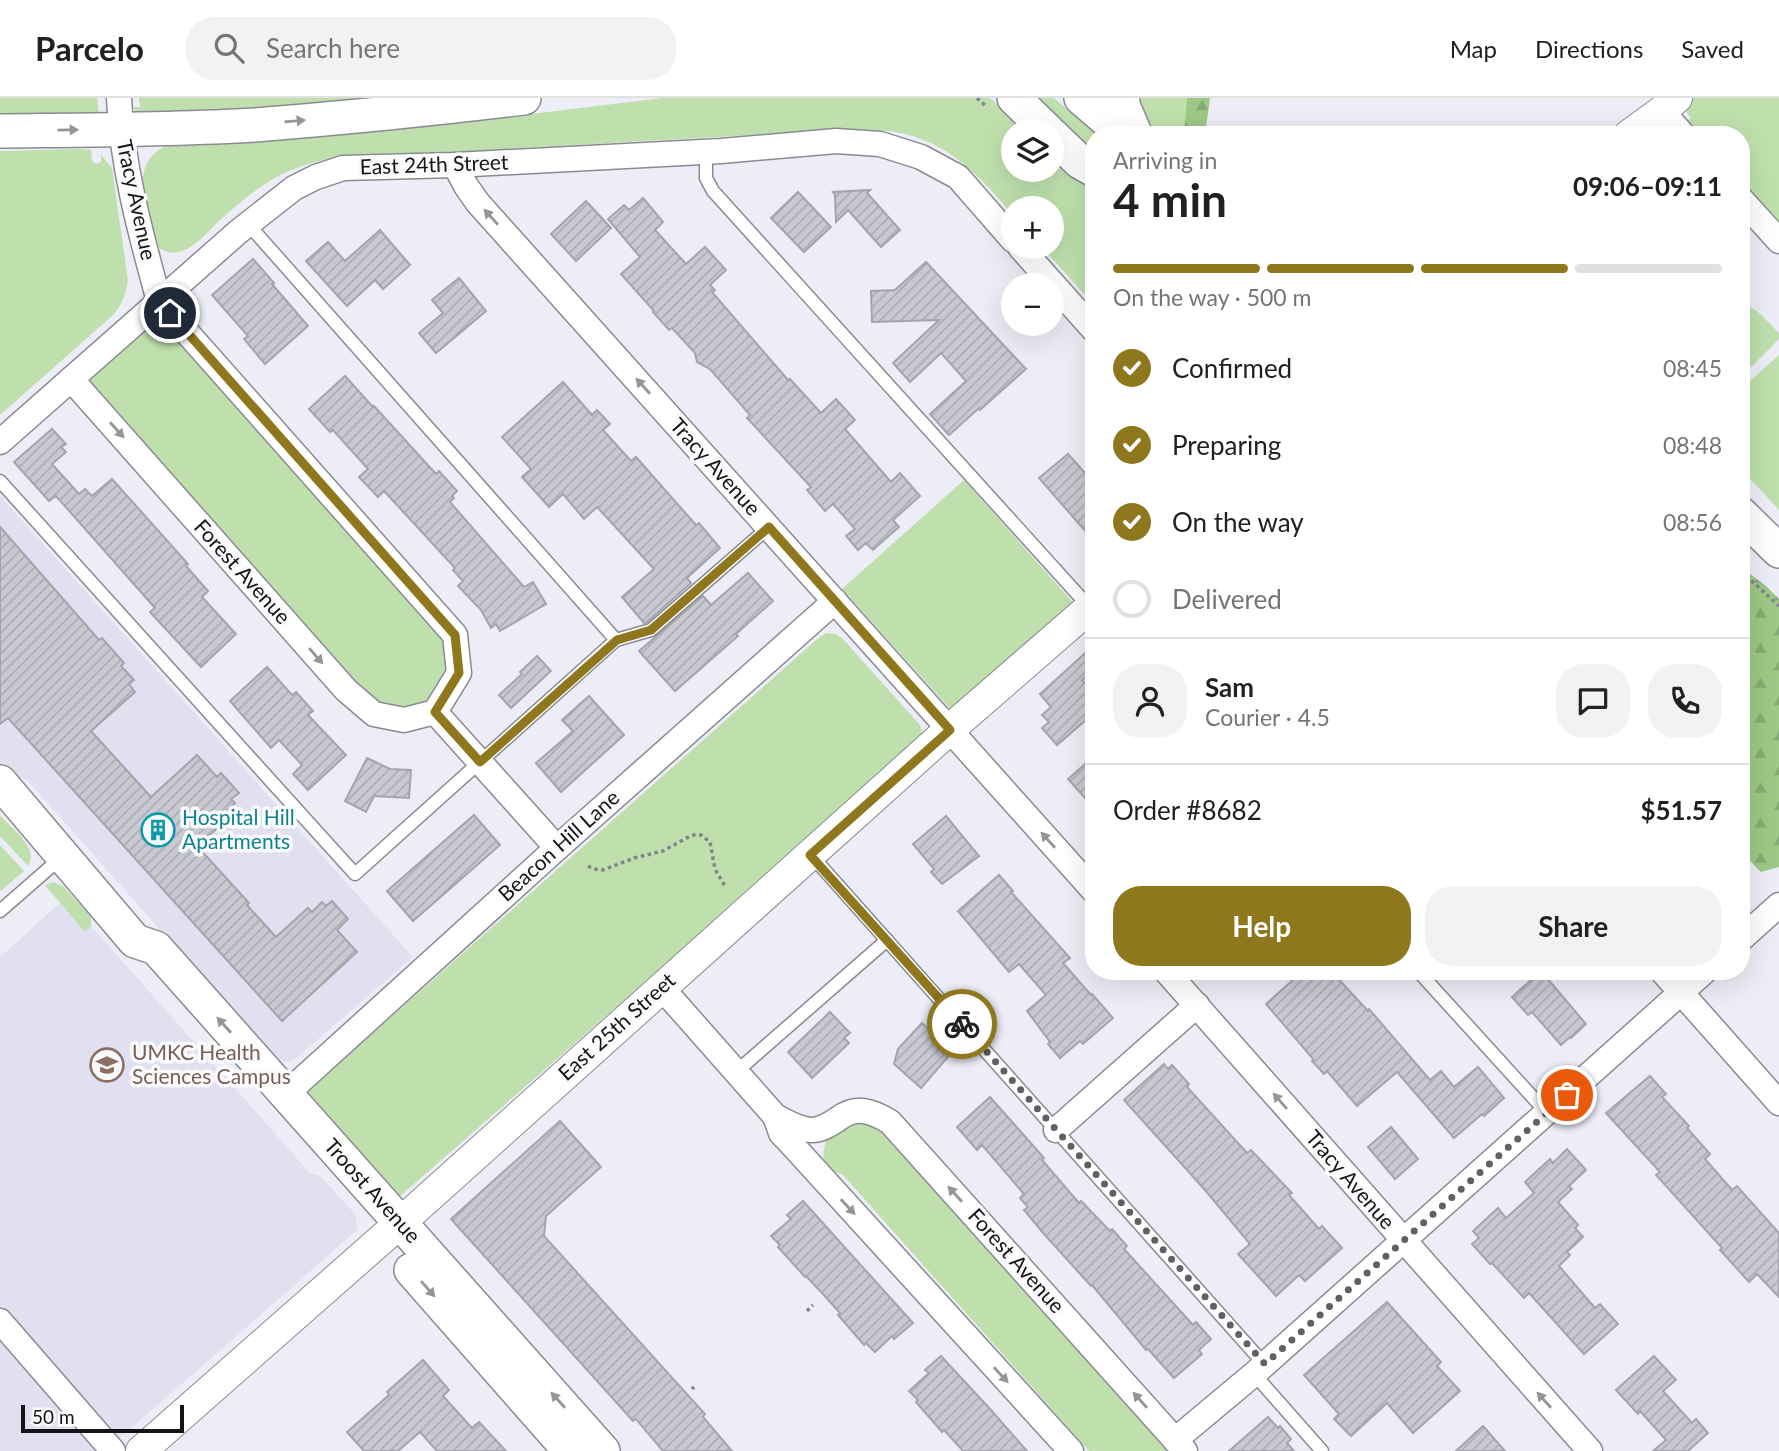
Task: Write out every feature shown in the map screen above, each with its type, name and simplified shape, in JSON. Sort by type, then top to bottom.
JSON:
[{"type":"highway","points":[[1120,98],[1129,126]]},
{"type":"main road","points":[[0,131],[120,114],[253,125],[524,98]]},
{"type":"main road","points":[[1014,98],[1036,119]]},
{"type":"main road","points":[[1081,98],[1114,126]]},
{"type":"main road","points":[[1064,147],[1085,165]]},
{"type":"main road","points":[[1750,524],[1779,551]]},
{"type":"main road","name":"Troost Avenue","points":[[0,782],[135,941],[156,948],[286,1094],[391,1230],[570,1451]]},
{"type":"main road","name":"Troost Avenue","points":[[135,941],[137,962],[603,1451]]},
{"type":"street","points":[[1641,126],[1670,105],[1680,126]]},
{"type":"street","name":"Tracy Avenue","points":[[120,114],[140,233],[159,301]]},
{"type":"street","name":"East 24th Street","points":[[0,442],[159,301],[293,188],[343,168],[706,152],[836,141],[880,144],[921,157],[958,177],[1001,226]]},
{"type":"street","name":"Tracy Avenue","points":[[455,165],[478,203],[1085,881]]},
{"type":"street","points":[[1750,209],[1779,241]]},
{"type":"street","points":[[1031,259],[1085,320]]},
{"type":"street","points":[[159,301],[455,635],[459,673],[435,712],[556,848]]},
{"type":"street","name":"Forest Avenue","points":[[71,379],[346,690],[374,714],[404,720],[435,712]]},
{"type":"street","name":"Beacon Hill Lane","points":[[286,1094],[556,848],[835,601]]},
{"type":"street","name":"East 25th Street","points":[[141,1451],[950,730],[1085,614]]},
{"type":"street","points":[[1750,931],[1779,905]]},
{"type":"street","name":"Tracy Avenue","points":[[1174,980],[1590,1451]]},
{"type":"street","points":[[1670,980],[1779,1103]]},
{"type":"street","points":[[1180,1445],[1260,1369],[1695,980]]},
{"type":"street","name":"Forest Avenue","points":[[661,987],[775,1116],[799,1128],[815,1130],[831,1125],[855,1110],[875,1113],[890,1122],[1180,1445]]},
{"type":"street","points":[[1056,1130],[1197,1005]]},
{"type":"street","name":"Forest Avenue","points":[[775,1116],[781,1133],[1071,1451]]},
{"type":"street","points":[[814,1170],[813,1156],[817,1142],[831,1125]]},
{"type":"street","points":[[0,1321],[113,1451]]},
{"type":"lane","points":[[706,152],[706,178],[713,191],[1085,600]]},
{"type":"lane","points":[[248,224],[617,640]]},
{"type":"lane","points":[[0,481],[355,874],[617,640],[651,630],[769,527]]},
{"type":"lane","points":[[810,855],[1056,1130],[1260,1369],[1322,1451]]},
{"type":"lane","points":[[0,911],[64,856]]},
{"type":"lane","points":[[736,1072],[887,940]]},
{"type":"lane","points":[[1427,980],[1547,1113]]},
{"type":"path","points":[[1750,580],[1779,606]]},
{"type":"path","points":[[587,866],[603,870],[663,851],[692,835],[701,835],[710,842],[716,874],[725,886]]},
{"type":"path","points":[[807,1311],[813,1305]]},
{"type":"shaded area","name":"UMKC Health Sciences Campus","points":[[0,496],[413,957],[294,1060],[285,1062],[274,1058],[27,780],[10,773],[0,761]]},
{"type":"shaded area","name":"UMKC Health Sciences Campus","points":[[70,894],[91,917],[91,926],[310,1173],[320,1176],[356,1215],[357,1227],[356,1231],[105,1451],[0,1451],[0,957]]},
{"type":"green space","points":[[0,98],[97,98],[99,114],[0,121]]},
{"type":"green space","points":[[139,98],[395,98],[271,108],[138,114],[133,107],[140,107]]},
{"type":"green space","points":[[663,98],[990,98],[1014,119],[1001,119],[1001,182],[1064,182],[1064,162],[1085,179],[1085,295],[1053,259],[1064,259],[1064,196],[1001,196],[1001,202],[962,162],[947,152],[931,143],[895,132],[840,130],[328,159],[282,174],[246,198],[198,242],[187,249],[168,252],[150,238],[143,182],[150,158],[160,149],[175,143],[523,115]]},
{"type":"green space","points":[[1033,98],[1054,98],[1085,126],[1085,142],[1064,124],[1064,119],[1058,119]]},
{"type":"green space","points":[[1127,98],[1187,98],[1185,126],[1141,126]]},
{"type":"green space","points":[[1187,98],[1210,98],[1206,126],[1185,126]]},
{"type":"green space","points":[[1692,98],[1779,98],[1779,228],[1750,197],[1750,126],[1688,126],[1686,122],[1691,118],[1687,112],[1687,103]]},
{"type":"green space","points":[[91,150],[92,161],[96,164],[101,162],[101,155],[112,168],[128,280],[125,295],[112,316],[0,415],[0,151]]},
{"type":"green space","points":[[1750,307],[1779,333],[1779,339],[1751,367]]},
{"type":"green space","points":[[159,311],[442,628],[452,652],[443,691],[411,713],[378,709],[83,381]]},
{"type":"green space","points":[[1779,355],[1779,510],[1750,479],[1750,381]]},
{"type":"green space","points":[[964,480],[1076,606],[955,714],[842,589]]},
{"type":"green space","points":[[1750,574],[1779,599],[1779,867],[1761,872],[1750,861]]},
{"type":"green space","points":[[826,633],[842,638],[920,725],[923,734],[919,742],[399,1197],[307,1097],[310,1089]]},
{"type":"green space","points":[[0,815],[27,845],[31,859],[28,866],[0,836]]},
{"type":"green space","points":[[0,845],[24,871],[2,890],[0,890]]},
{"type":"green space","points":[[53,882],[63,886],[91,917],[91,926],[85,932],[45,885]]},
{"type":"green space","points":[[858,1120],[878,1124],[1171,1451],[1089,1451],[843,1175],[828,1168],[824,1160],[827,1138]]},
{"type":"building","points":[[870,190],[867,193],[900,230],[881,247],[848,210],[836,222],[833,192]]},
{"type":"building","points":[[798,192],[831,227],[804,252],[771,218]]},
{"type":"building","points":[[643,198],[663,222],[655,230],[686,264],[705,247],[726,270],[710,285],[715,290],[712,292],[788,380],[790,379],[821,413],[836,399],[855,420],[845,429],[891,482],[900,473],[920,496],[893,520],[899,527],[873,550],[866,543],[858,550],[846,536],[855,529],[833,504],[825,511],[807,490],[811,487],[747,418],[750,415],[710,369],[697,362],[695,353],[672,328],[669,330],[621,274],[640,257],[608,219],[624,205],[629,210]]},
{"type":"building","points":[[586,201],[611,228],[576,261],[551,234]]},
{"type":"building","points":[[380,230],[410,265],[383,289],[375,280],[347,306],[306,261],[328,242],[345,261]]},
{"type":"building","points":[[253,259],[308,326],[265,364],[244,339],[248,336],[212,295]]},
{"type":"building","points":[[926,262],[1026,369],[949,435],[930,414],[966,381],[941,353],[910,382],[893,363],[939,320],[872,322],[871,291],[895,290]]},
{"type":"building","points":[[459,278],[486,311],[436,353],[419,333],[443,313],[432,300]]},
{"type":"building","points":[[345,376],[436,474],[439,471],[457,491],[450,502],[524,587],[533,582],[546,604],[500,631],[496,624],[491,628],[481,610],[458,586],[463,581],[453,570],[455,568],[384,491],[378,497],[359,477],[368,469],[333,430],[330,432],[309,409]]},
{"type":"building","points":[[563,382],[592,415],[597,410],[610,424],[603,430],[631,461],[636,457],[720,548],[687,578],[691,583],[647,622],[644,623],[622,597],[654,569],[597,507],[584,519],[563,494],[549,507],[522,477],[531,469],[502,437]]},
{"type":"building","points":[[52,429],[66,444],[61,447],[66,452],[52,464],[79,494],[85,489],[92,496],[112,479],[188,564],[186,566],[208,591],[202,597],[236,634],[201,667],[150,612],[155,608],[56,496],[49,501],[14,462]]},
{"type":"building","points":[[1068,454],[1085,473],[1085,531],[1039,478]]},
{"type":"building","name":"Hospital Hill Apartments","points":[[0,527],[99,640],[102,638],[124,663],[121,666],[134,680],[129,684],[135,692],[91,731],[151,797],[197,755],[217,777],[221,773],[239,793],[231,799],[235,803],[224,813],[229,818],[197,846],[276,937],[308,908],[312,912],[322,902],[326,906],[332,901],[348,919],[337,930],[357,952],[282,1021],[8,718],[0,724]]},
{"type":"building","points":[[748,573],[773,601],[736,634],[738,636],[675,691],[639,651],[703,596],[711,605]]},
{"type":"building","points":[[1085,653],[1085,678],[1082,680],[1085,683],[1085,721],[1057,745],[1042,728],[1049,722],[1042,715],[1051,707],[1040,694]]},
{"type":"building","points":[[537,656],[551,671],[511,708],[499,695]]},
{"type":"building","points":[[267,667],[292,695],[296,692],[313,711],[308,715],[346,755],[308,790],[293,774],[302,765],[279,740],[271,748],[230,701]]},
{"type":"building","points":[[589,696],[624,735],[561,792],[536,763],[573,731],[562,720]]},
{"type":"building","points":[[367,758],[390,769],[411,770],[409,798],[374,796],[366,812],[345,801]]},
{"type":"building","points":[[1085,764],[1085,798],[1068,779]]},
{"type":"building","points":[[474,815],[500,845],[413,921],[387,891]]},
{"type":"building","points":[[946,816],[979,856],[942,884],[931,872],[934,869],[913,844]]},
{"type":"building","points":[[999,875],[1070,958],[1063,963],[1113,1018],[1083,1044],[1080,1041],[1060,1058],[1027,1011],[1046,995],[1019,964],[1009,972],[958,911]]},
{"type":"building","points":[[1293,980],[1339,980],[1368,1011],[1369,1009],[1430,1080],[1441,1071],[1454,1087],[1478,1067],[1504,1098],[1454,1138],[1397,1072],[1357,1106],[1327,1071],[1324,1074],[1312,1061],[1314,1060],[1266,1004]]},
{"type":"building","points":[[1531,980],[1549,980],[1586,1024],[1561,1045],[1532,1012],[1528,1015],[1512,997]]},
{"type":"building","points":[[830,1012],[850,1033],[844,1038],[849,1043],[812,1078],[788,1052]]},
{"type":"building","points":[[922,1023],[953,1051],[921,1088],[894,1064],[898,1049]]},
{"type":"building","points":[[1164,1064],[1168,1069],[1172,1065],[1189,1084],[1187,1087],[1247,1153],[1251,1150],[1292,1193],[1289,1195],[1319,1229],[1322,1226],[1342,1248],[1305,1281],[1299,1275],[1276,1296],[1238,1254],[1250,1244],[1124,1100]]},
{"type":"building","points":[[1650,1076],[1666,1094],[1662,1097],[1710,1154],[1705,1159],[1732,1190],[1737,1186],[1779,1233],[1779,1297],[1757,1274],[1749,1282],[1656,1175],[1660,1172],[1606,1113]]},
{"type":"building","points":[[990,1097],[1044,1158],[1042,1160],[1079,1203],[1081,1201],[1110,1231],[1112,1229],[1127,1246],[1124,1249],[1193,1325],[1196,1322],[1211,1339],[1199,1350],[1202,1354],[1174,1378],[1148,1349],[1146,1350],[1024,1210],[1028,1207],[1020,1198],[1024,1194],[982,1145],[977,1150],[957,1127]]},
{"type":"building","points":[[560,1121],[601,1167],[546,1216],[544,1236],[705,1414],[703,1417],[732,1451],[663,1451],[451,1219]]},
{"type":"building","points":[[1391,1127],[1418,1159],[1395,1179],[1368,1147]]},
{"type":"building","points":[[1567,1149],[1586,1170],[1569,1186],[1572,1189],[1558,1202],[1578,1225],[1575,1228],[1583,1237],[1567,1252],[1570,1255],[1559,1266],[1595,1308],[1600,1304],[1618,1324],[1584,1354],[1529,1293],[1524,1298],[1472,1244],[1479,1238],[1473,1231],[1498,1208],[1506,1218],[1534,1193],[1525,1182],[1550,1159],[1553,1163]]},
{"type":"building","points":[[803,1201],[913,1323],[894,1339],[892,1336],[875,1352],[866,1343],[864,1345],[838,1315],[840,1313],[778,1247],[780,1245],[771,1236],[791,1219],[787,1215]]},
{"type":"building","points":[[1387,1302],[1441,1362],[1437,1366],[1460,1391],[1413,1433],[1387,1403],[1351,1436],[1334,1419],[1339,1414],[1304,1375]]},
{"type":"building","points":[[941,1356],[1027,1451],[963,1451],[944,1430],[942,1432],[909,1391],[929,1373],[925,1370]]},
{"type":"building","points":[[1654,1356],[1676,1380],[1663,1391],[1692,1423],[1696,1419],[1708,1433],[1688,1451],[1653,1451],[1666,1440],[1640,1411],[1638,1414],[1616,1390]]},
{"type":"building","points":[[423,1360],[449,1390],[443,1396],[472,1428],[479,1422],[506,1451],[437,1451],[420,1432],[398,1451],[364,1451],[347,1432]]},
{"type":"building","points":[[1268,1417],[1291,1439],[1287,1443],[1294,1451],[1229,1451]]},
{"type":"building","points":[[1483,1426],[1505,1451],[1456,1451]]},
{"type":"way so far","points":[[962,1024],[1265,1364],[1567,1095]]},
{"type":"place","name":"Hospital Hill Apartments","points":[[158,830]]},
{"type":"place","name":"UMKC Health Sciences Campus","points":[[107,1065]]},
{"type":"route","points":[[170,313],[455,635],[459,673],[435,712],[480,762],[617,640],[651,630],[769,527],[950,730],[810,855],[962,1024]]}]
